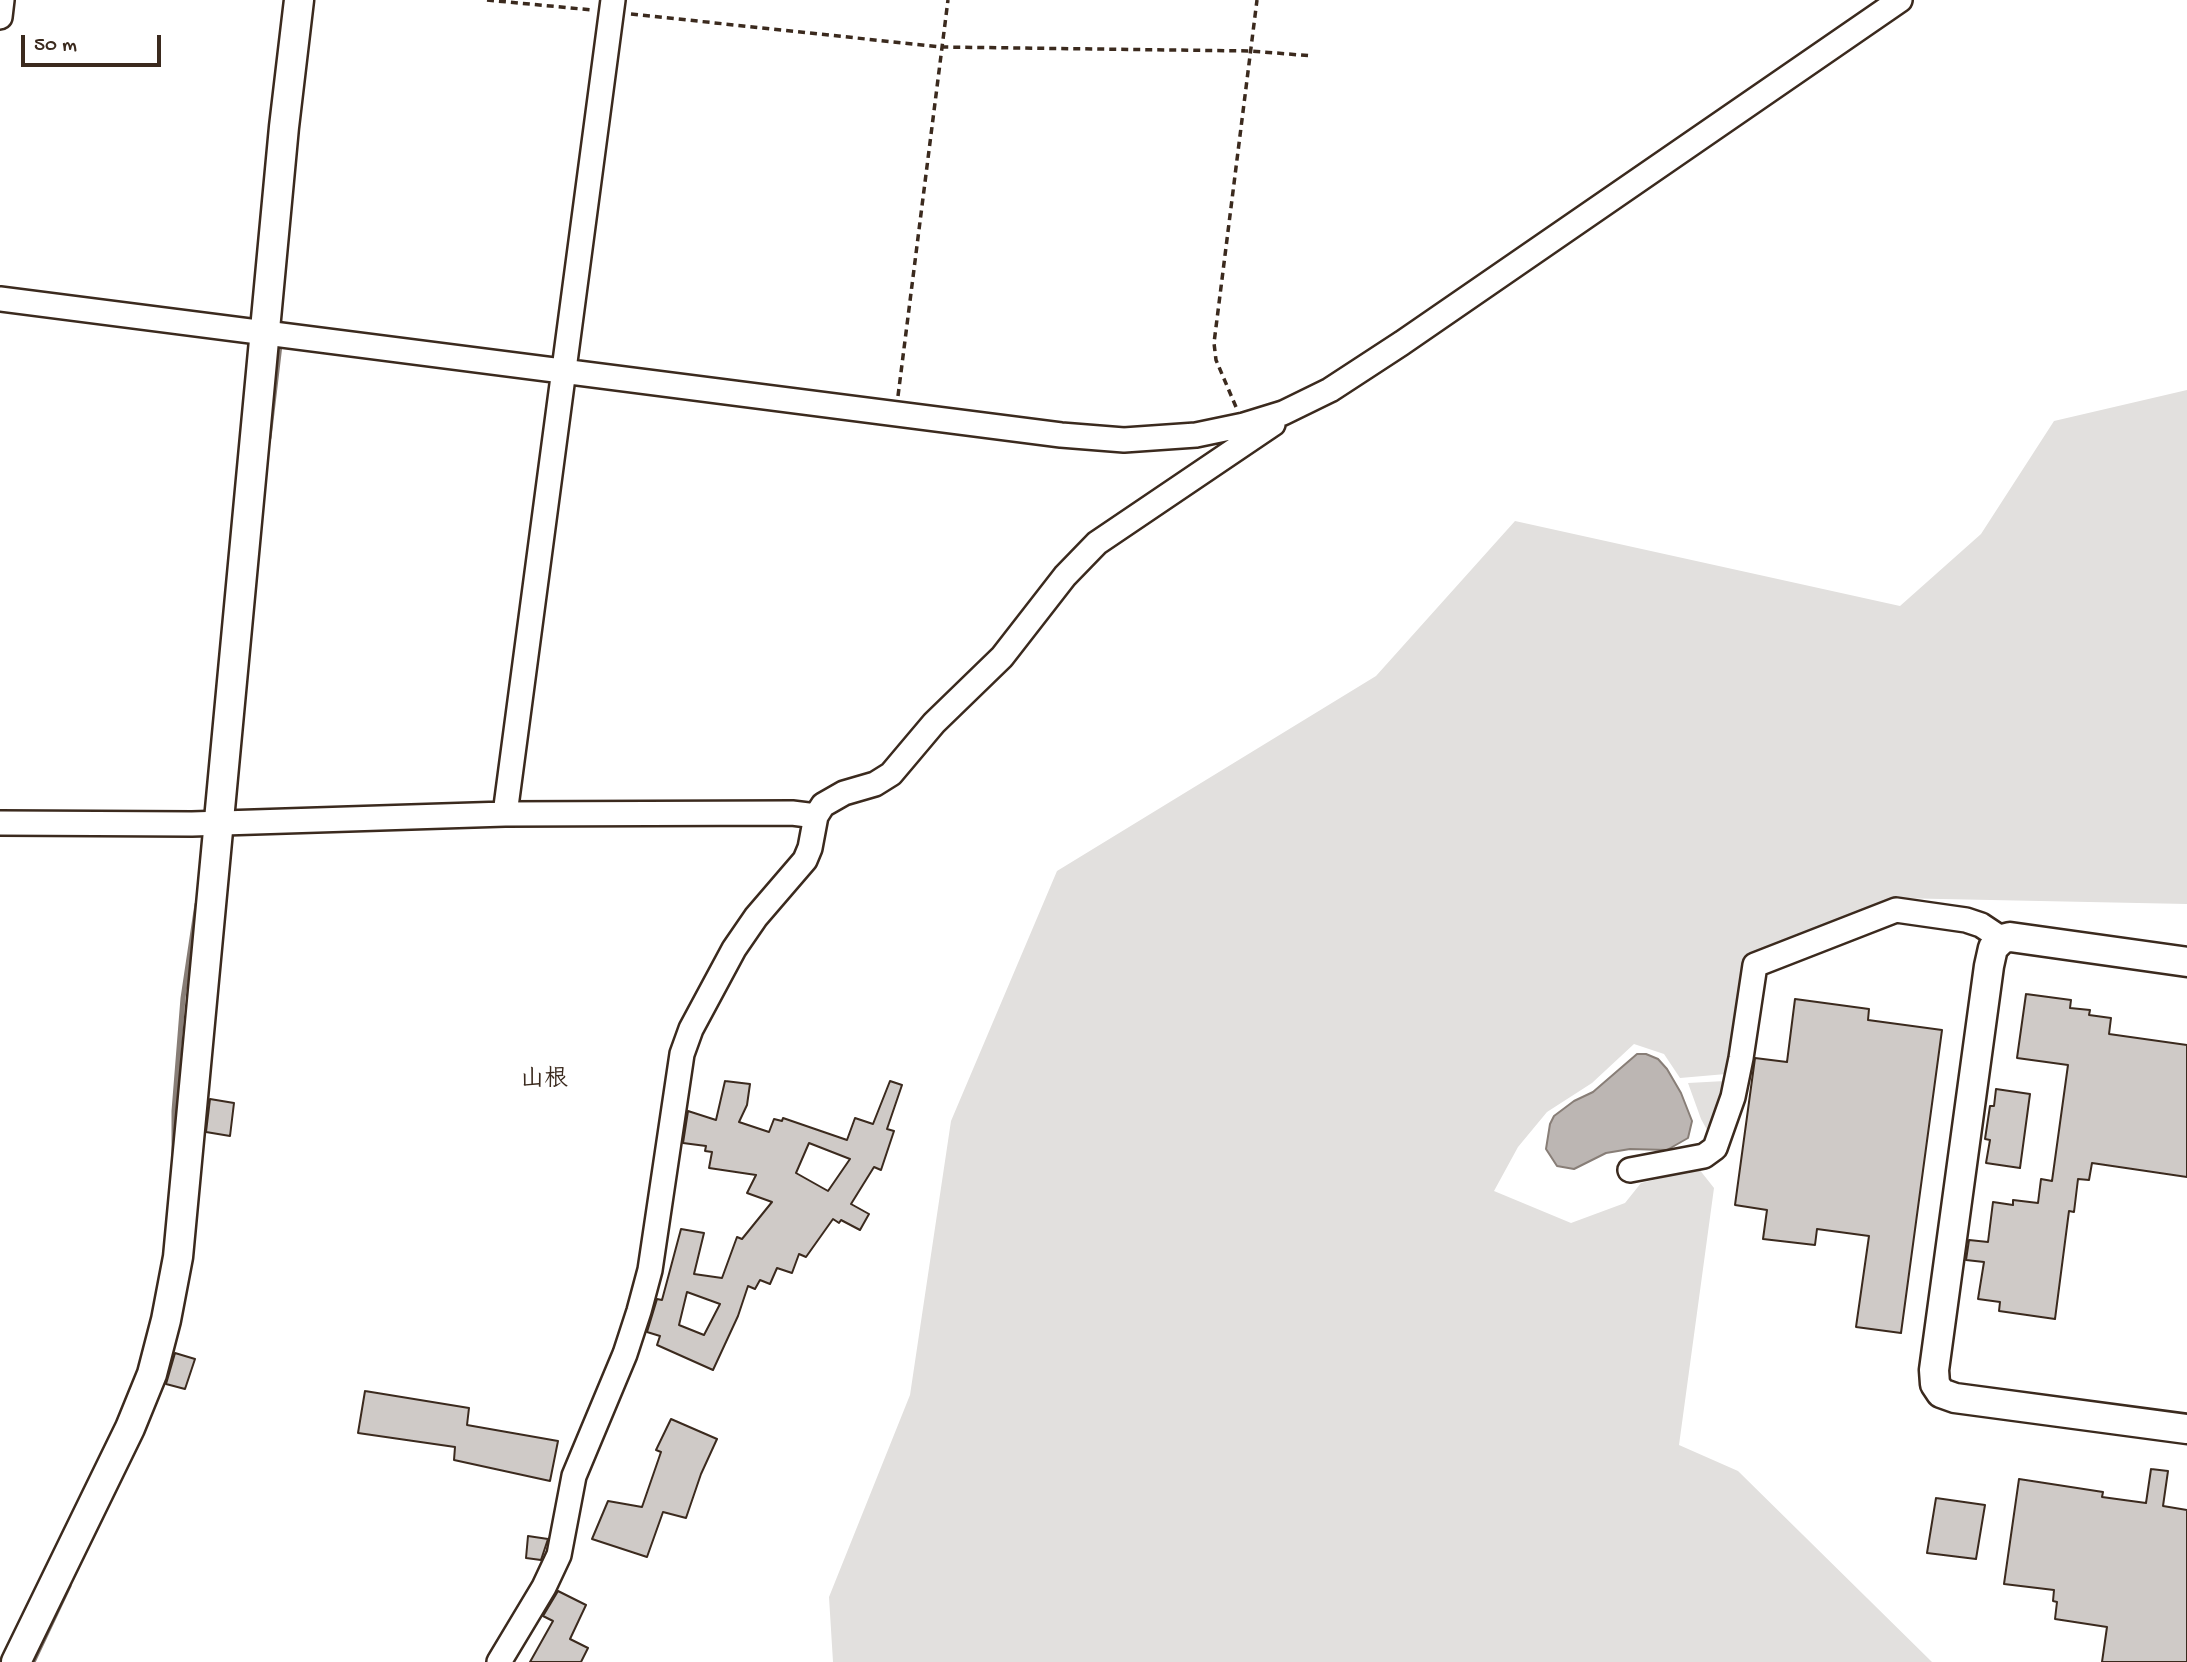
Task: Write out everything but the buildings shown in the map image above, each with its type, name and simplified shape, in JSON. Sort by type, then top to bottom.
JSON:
[{"type":"street","points":[[0,17],[2,0]]},
{"type":"street","points":[[16,1662],[130,1428],[152,1374],[178,1256],[188,1170],[210,823],[299,0]]},
{"type":"street","points":[[499,1662],[544,1587],[559,1555],[574,1476],[625,1354],[639,1311],[650,1270],[682,1054],[691,1029],[734,948],[756,917],[805,860],[816,816],[823,805],[844,793],[875,784],[891,774],[934,723],[1002,657],[1065,576],[1097,543],[1114,530],[1296,409],[1331,390],[1402,343],[1900,0]]},
{"type":"street","points":[[505,814],[612,6]]},
{"type":"street","points":[[0,299],[1061,435],[1125,440],[1195,435],[1244,425],[1296,409]]},
{"type":"street","points":[[0,823],[210,823],[505,814],[792,813],[816,816]]},
{"type":"street","points":[[1630,1170],[1704,1156],[1715,1147],[1733,1097],[1755,965],[1896,910],[1966,920],[1981,925],[2001,940]]},
{"type":"street","points":[[2187,962],[2010,937],[2001,940],[1993,948],[1934,1370],[1935,1384],[1941,1393],[1955,1398],[2187,1429]]},
{"type":"path","points":[[487,0],[612,6],[941,47],[1251,51],[1313,56]]},
{"type":"path","points":[[896,415],[948,0]]},
{"type":"path","points":[[1244,425],[1216,360],[1214,343],[1257,0]]},
{"type":"shaded area","points":[[2187,390],[2187,904],[1893,898],[1749,960],[1726,1074],[1680,1078],[1664,1054],[1634,1044],[1592,1083],[1547,1112],[1518,1147],[1494,1191],[1571,1223],[1625,1203],[1641,1183],[1699,1169],[1714,1188],[1679,1445],[1738,1471],[1932,1662],[833,1662],[829,1597],[910,1395],[951,1121],[1057,871],[1376,676],[1515,521],[1900,606],[1981,534],[2054,421]]},
{"type":"shaded area","points":[[1637,1054],[1658,1059],[1667,1069],[1681,1093],[1692,1121],[1688,1138],[1667,1150],[1630,1149],[1606,1153],[1574,1169],[1557,1166],[1546,1149],[1554,1116],[1574,1101],[1593,1092]]},
{"type":"shaded area","points":[[1725,1081],[1711,1137],[1701,1119],[1688,1083]]},
{"type":"waterway","points":[[269,438],[280,345]]},
{"type":"waterway","points":[[174,1158],[174,1111],[183,998],[197,904]]},
{"type":"waterway","points":[[33,1662],[69,1586]]},
{"type":"district","name":"山根","points":[[544,1081]]}]
